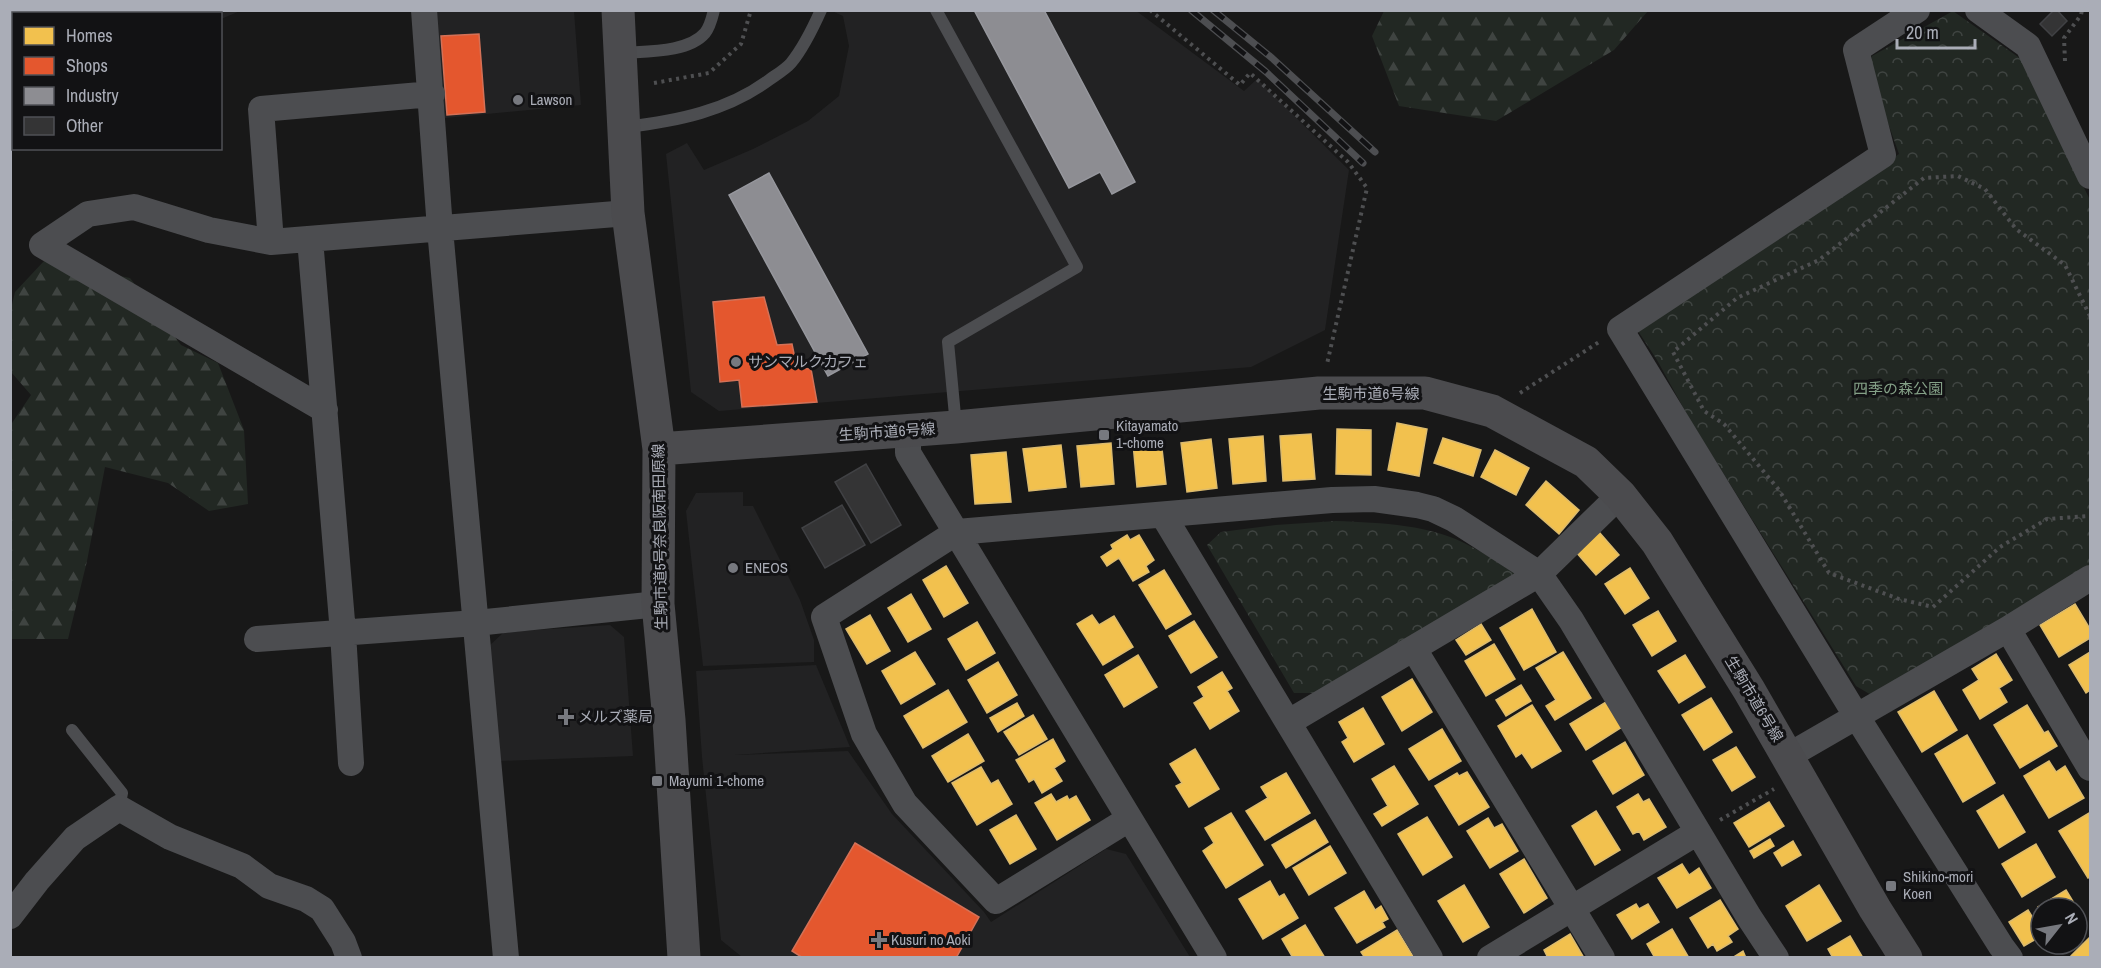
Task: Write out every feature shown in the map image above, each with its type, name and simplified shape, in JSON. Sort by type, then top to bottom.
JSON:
[{"type":"street","points":[[424,10],[432,94],[440,229],[506,957]]},
{"type":"street","name":"生駒市道5号奈良阪南田原線","points":[[618,10],[622,53],[628,213],[659,449],[658,604],[669,720],[684,957]]},
{"type":"street","points":[[1917,10],[1856,50],[1883,155],[1620,329],[1857,717],[2010,957]]},
{"type":"street","points":[[1978,10],[2028,46],[2091,176]]},
{"type":"street","points":[[271,242],[261,109],[432,94]]},
{"type":"street","points":[[325,410],[42,245],[88,214],[134,207],[208,230],[271,242],[628,213]]},
{"type":"street","points":[[310,239],[343,633],[351,763]]},
{"type":"street","name":"生駒市道6号線","points":[[659,449],[956,427],[1319,393],[1425,393],[1492,411],[1586,462],[1620,495],[1657,542],[1788,756],[1875,909],[1906,957]]},
{"type":"street","points":[[908,430],[908,453],[1214,957]]},
{"type":"street","points":[[1289,722],[1539,574],[1620,495]]},
{"type":"street","points":[[1129,819],[996,901],[905,804],[864,734],[824,617],[957,532],[1332,500],[1374,499],[1417,505],[1433,509],[1472,529],[1539,574],[1572,620],[1698,832],[1776,957]]},
{"type":"street","points":[[1163,515],[1430,957]]},
{"type":"street","points":[[1788,756],[2008,629],[2091,578]]},
{"type":"street","points":[[257,639],[476,623],[658,604]]},
{"type":"street","points":[[2008,629],[2091,768]]},
{"type":"street","points":[[1414,649],[1602,957]]},
{"type":"street","points":[[10,916],[75,838],[119,808],[170,837],[242,866],[269,886],[306,899],[322,909],[343,942],[349,957]]},
{"type":"street","points":[[1490,957],[1698,832]]},
{"type":"lane","points":[[622,53],[661,50],[693,41],[705,33],[714,10]]},
{"type":"lane","points":[[625,128],[670,122],[711,111],[756,90],[790,64],[810,33],[821,10]]},
{"type":"lane","points":[[936,10],[1077,267],[948,342],[956,427]]},
{"type":"lane","points":[[72,730],[122,793],[119,808]]},
{"type":"path","points":[[654,83],[709,73],[741,44],[751,10]]},
{"type":"path","points":[[1150,10],[1240,85],[1250,73],[1348,162],[1367,188],[1319,393]]},
{"type":"path","points":[[2065,66],[2064,38],[2082,15],[2082,10]]},
{"type":"path","points":[[2091,316],[2065,265],[2016,229],[1984,189],[1958,176],[1924,178],[1819,260],[1737,298],[1673,352],[1704,411],[1724,424],[1779,490],[1828,573],[1899,599],[1933,607],[2000,547],[2046,519],[2091,516]]},
{"type":"path","points":[[1492,411],[1620,329]]},
{"type":"path","points":[[1698,832],[1777,787]]},
{"type":"shaded area","points":[[1135,10],[1244,91],[1257,79],[1349,170],[1325,330],[1251,367],[719,411],[691,392],[666,154],[687,143],[704,170],[753,149],[808,121],[839,96],[849,46],[843,16],[832,11]]},
{"type":"shaded area","points":[[11,11],[240,11],[222,19],[222,12],[12,12],[11,119]]},
{"type":"shaded area","points":[[436,11],[574,11],[581,105],[445,118]]},
{"type":"shaded area","points":[[743,492],[743,506],[753,506],[800,600],[814,640],[814,662],[703,666],[686,511],[696,493]]},
{"type":"shaded area","points":[[610,625],[624,637],[633,756],[499,761],[489,646],[504,632]]},
{"type":"shaded area","points":[[816,665],[850,747],[735,755],[848,751],[892,814],[991,922],[1106,849],[1126,854],[1190,957],[742,957],[721,940],[702,757],[696,671]]},
{"type":"green space","points":[[1384,10],[1648,11],[1614,50],[1496,121],[1399,106],[1372,36]]},
{"type":"green space","name":"四季の森公園","points":[[1953,11],[2021,59],[2090,200],[2090,567],[1873,696],[1856,686],[1689,418],[1638,331],[1899,154],[1869,69],[1872,56]]},
{"type":"green space","points":[[44,261],[130,278],[181,345],[218,363],[244,430],[248,504],[209,511],[168,483],[105,467],[87,561],[68,639],[11,639],[10,426],[31,395],[11,372],[11,309],[15,292]]},
{"type":"green space","points":[[1336,521],[1406,526],[1440,534],[1478,550],[1519,576],[1321,693],[1294,693],[1207,545],[1221,532]]},
{"type":"building: Homes","points":[[1397,423],[1427,429],[1419,476],[1388,470]]},
{"type":"building: Homes","points":[[1337,429],[1371,430],[1371,475],[1336,474]]},
{"type":"building: Homes","points":[[1311,434],[1315,479],[1283,481],[1280,436]]},
{"type":"building: Homes","points":[[1263,436],[1266,481],[1233,484],[1229,439]]},
{"type":"building: Homes","points":[[1443,438],[1481,450],[1473,476],[1434,463]]},
{"type":"building: Homes","points":[[1211,439],[1217,488],[1187,492],[1181,443]]},
{"type":"building: Homes","points":[[1161,440],[1166,484],[1137,487],[1133,443]]},
{"type":"building: Homes","points":[[1111,443],[1114,484],[1081,487],[1077,446]]},
{"type":"building: Homes","points":[[1061,445],[1066,487],[1029,491],[1023,449]]},
{"type":"building: Homes","points":[[1495,450],[1529,468],[1516,495],[1481,477]]},
{"type":"building: Homes","points":[[1006,452],[1011,502],[975,504],[971,455]]},
{"type":"building: Homes","points":[[1546,481],[1579,510],[1559,534],[1526,505]]},
{"type":"building: Homes","points":[[1599,532],[1619,555],[1596,575],[1576,552]]},
{"type":"building: Homes","points":[[1127,535],[1130,540],[1139,535],[1154,560],[1146,566],[1149,572],[1133,581],[1119,558],[1107,566],[1101,557],[1113,549],[1111,545]]},
{"type":"building: Homes","points":[[946,566],[968,603],[944,617],[923,580]]},
{"type":"building: Homes","points":[[1630,568],[1649,598],[1625,614],[1605,584]]},
{"type":"building: Homes","points":[[1164,570],[1191,614],[1166,629],[1139,585]]},
{"type":"building: Homes","points":[[911,594],[931,629],[908,642],[888,608]]},
{"type":"building: Homes","points":[[2075,604],[2090,629],[2090,638],[2059,657],[2040,625]]},
{"type":"building: Homes","points":[[1532,609],[1556,652],[1524,670],[1500,628]]},
{"type":"building: Homes","points":[[1658,611],[1676,641],[1652,656],[1633,625]]},
{"type":"building: Homes","points":[[870,615],[890,651],[867,664],[846,629]]},
{"type":"building: Homes","points":[[1092,615],[1099,625],[1114,616],[1133,647],[1103,665],[1077,624]]},
{"type":"building: Homes","points":[[1194,621],[1217,657],[1191,673],[1169,636]]},
{"type":"building: Homes","points":[[977,622],[995,653],[966,670],[948,639]]},
{"type":"building: Homes","points":[[1481,624],[1491,640],[1466,655],[1456,640]]},
{"type":"building: Homes","points":[[1494,644],[1515,679],[1486,696],[1465,661]]},
{"type":"building: Homes","points":[[915,652],[935,684],[901,704],[882,671]]},
{"type":"building: Homes","points":[[1563,652],[1591,698],[1555,720],[1546,706],[1556,700],[1536,668]]},
{"type":"building: Homes","points":[[2090,652],[2090,690],[2086,693],[2069,665]]},
{"type":"building: Homes","points":[[1996,654],[2012,680],[1999,688],[2007,702],[1980,719],[1963,690],[1979,680],[1972,669]]},
{"type":"building: Homes","points":[[1138,655],[1157,687],[1124,707],[1105,675]]},
{"type":"building: Homes","points":[[1685,655],[1705,687],[1679,703],[1658,671]]},
{"type":"building: Homes","points":[[998,662],[1017,695],[987,713],[968,680]]},
{"type":"building: Homes","points":[[1222,672],[1232,688],[1227,691],[1239,711],[1210,729],[1194,703],[1204,697],[1198,687]]},
{"type":"building: Homes","points":[[1412,679],[1432,712],[1402,731],[1382,697]]},
{"type":"building: Homes","points":[[1521,685],[1531,701],[1506,716],[1496,700]]},
{"type":"building: Homes","points":[[948,690],[967,722],[923,748],[904,716]]},
{"type":"building: Homes","points":[[1934,691],[1957,730],[1922,752],[1898,712]]},
{"type":"building: Homes","points":[[1711,698],[1732,732],[1704,750],[1682,715]]},
{"type":"building: Homes","points":[[1606,702],[1622,727],[1586,750],[1570,724]]},
{"type":"building: Homes","points":[[1017,703],[1024,716],[998,732],[990,718]]},
{"type":"building: Homes","points":[[1532,705],[1561,751],[1532,768],[1522,753],[1516,757],[1498,726]]},
{"type":"building: Homes","points":[[2027,705],[2044,733],[2048,731],[2057,746],[2020,768],[1994,725]]},
{"type":"building: Homes","points":[[1363,708],[1384,744],[1354,762],[1342,742],[1348,738],[1339,722]]},
{"type":"building: Homes","points":[[1033,715],[1047,739],[1019,755],[1004,732]]},
{"type":"building: Homes","points":[[1442,729],[1461,761],[1429,780],[1409,749]]},
{"type":"building: Homes","points":[[968,734],[984,761],[948,782],[932,756]]},
{"type":"building: Homes","points":[[1967,735],[1995,783],[1963,802],[1935,754]]},
{"type":"building: Homes","points":[[1053,739],[1065,761],[1054,768],[1062,781],[1042,793],[1034,779],[1029,782],[1016,760]]},
{"type":"building: Homes","points":[[1625,742],[1644,775],[1613,794],[1593,761]]},
{"type":"building: Homes","points":[[1736,747],[1755,777],[1732,791],[1713,760]]},
{"type":"building: Homes","points":[[1195,749],[1219,789],[1189,807],[1176,786],[1182,783],[1170,764]]},
{"type":"building: Homes","points":[[2049,761],[2056,772],[2065,766],[2084,798],[2049,818],[2024,776]]},
{"type":"building: Homes","points":[[1394,766],[1418,804],[1382,826],[1374,814],[1388,806],[1372,779]]},
{"type":"building: Homes","points":[[981,767],[991,784],[998,780],[1012,804],[977,825],[952,783]]},
{"type":"building: Homes","points":[[1467,772],[1489,807],[1459,825],[1435,786],[1457,773],[1459,776]]},
{"type":"building: Homes","points":[[1286,773],[1310,813],[1265,840],[1246,811],[1268,798],[1261,787]]},
{"type":"building: Homes","points":[[1051,794],[1056,802],[1067,796],[1069,800],[1076,796],[1090,820],[1057,840],[1035,803]]},
{"type":"building: Homes","points":[[1638,794],[1643,802],[1649,799],[1666,827],[1644,840],[1639,831],[1633,834],[1617,807]]},
{"type":"building: Homes","points":[[2003,795],[2025,832],[1999,848],[1977,811]]},
{"type":"building: Homes","points":[[1769,802],[1784,826],[1749,847],[1734,823]]},
{"type":"building: Homes","points":[[1596,811],[1620,850],[1595,865],[1572,826]]},
{"type":"building: Homes","points":[[1231,813],[1263,865],[1226,888],[1203,851],[1214,843],[1205,828]]},
{"type":"building: Homes","points":[[2089,813],[2090,877],[2088,878],[2059,831]]},
{"type":"building: Homes","points":[[1016,815],[1036,849],[1010,864],[990,830]]},
{"type":"building: Homes","points":[[1427,817],[1452,857],[1423,875],[1398,834]]},
{"type":"building: Homes","points":[[1488,818],[1494,828],[1502,824],[1518,851],[1490,868],[1467,831]]},
{"type":"building: Homes","points":[[1315,820],[1328,842],[1286,868],[1272,845]]},
{"type":"building: Homes","points":[[1770,839],[1774,846],[1754,858],[1750,851]]},
{"type":"building: Homes","points":[[1793,841],[1801,855],[1782,866],[1774,853]]},
{"type":"building: Homes","points":[[2036,844],[2055,877],[2022,897],[2002,864]]},
{"type":"building: Homes","points":[[1330,846],[1346,873],[1309,895],[1293,868]]},
{"type":"building: Homes","points":[[1524,859],[1547,898],[1524,913],[1500,874]]},
{"type":"building: Homes","points":[[1682,864],[1689,875],[1699,868],[1711,888],[1677,908],[1658,878]]},
{"type":"building: Homes","points":[[1270,881],[1279,897],[1284,894],[1298,918],[1263,939],[1239,899]]},
{"type":"building: Homes","points":[[1464,885],[1489,927],[1463,942],[1438,901]]},
{"type":"building: Homes","points":[[1819,885],[1841,921],[1807,941],[1786,906]]},
{"type":"building: Homes","points":[[2066,890],[2070,896],[2056,896]]},
{"type":"building: Homes","points":[[1364,891],[1375,910],[1381,906],[1388,919],[1382,922],[1385,927],[1357,943],[1335,908]]},
{"type":"building: Homes","points":[[1720,900],[1738,929],[1728,936],[1732,942],[1717,951],[1713,944],[1708,948],[1690,918]]},
{"type":"building: Homes","points":[[1636,904],[1639,909],[1648,904],[1659,922],[1632,939],[1617,915]]},
{"type":"building: Homes","points":[[2028,910],[2029,943],[2024,946],[2009,922]]},
{"type":"building: Homes","points":[[1305,925],[1325,958],[1293,958],[1282,939]]},
{"type":"building: Homes","points":[[1672,929],[1689,958],[1655,958],[1647,944]]},
{"type":"building: Homes","points":[[1397,930],[1414,958],[1365,958],[1361,952]]},
{"type":"building: Homes","points":[[1570,934],[1584,958],[1548,958],[1544,950]]},
{"type":"building: Homes","points":[[1850,936],[1863,958],[1833,958],[1828,949]]},
{"type":"building: Homes","points":[[2089,938],[2090,958],[2072,958],[2071,956],[2089,956]]},
{"type":"building: Homes","points":[[1743,951],[1746,958],[1732,958]]},
{"type":"building: Shops","points":[[10,10],[160,10],[158,12],[12,12],[12,96],[10,97]]},
{"type":"building: Shops","points":[[479,34],[485,112],[447,115],[441,36]]},
{"type":"building: Shops","points":[[764,297],[777,345],[792,344],[797,368],[811,369],[817,402],[742,407],[739,380],[720,382],[713,302]]},
{"type":"building: Shops","points":[[855,843],[979,917],[956,958],[803,958],[792,951]]},
{"type":"building: Industry","points":[[974,10],[1044,10],[1135,182],[1112,194],[1100,172],[1069,188]]},
{"type":"building: Industry","points":[[769,173],[868,354],[828,376],[729,195]]},
{"type":"building: Other","points":[[2054,10],[2057,10],[2067,21],[2052,36],[2040,24]]},
{"type":"building: Other","points":[[866,464],[901,525],[871,543],[835,482]]},
{"type":"building: Other","points":[[842,505],[865,545],[825,568],[802,528]]},
{"type":"railway","points":[[1191,10],[1265,71],[1363,163]]},
{"type":"railway","points":[[1213,10],[1272,58],[1375,152]]},
{"type":"place","name":"Lawson","points":[[518,100]]},
{"type":"place","name":"サンマルクカフェ","points":[[736,362]]},
{"type":"place","name":"Kitayamato 1-chome","points":[[1104,435]]},
{"type":"place","name":"ENEOS","points":[[733,568]]},
{"type":"place","name":"メルズ薬局","points":[[566,717]]},
{"type":"place","name":"Mayumi 1-chome","points":[[657,781]]},
{"type":"place","name":"Shikino-mori Koen","points":[[1891,886]]},
{"type":"place","name":"Kusuri no Aoki","points":[[879,940]]}]
